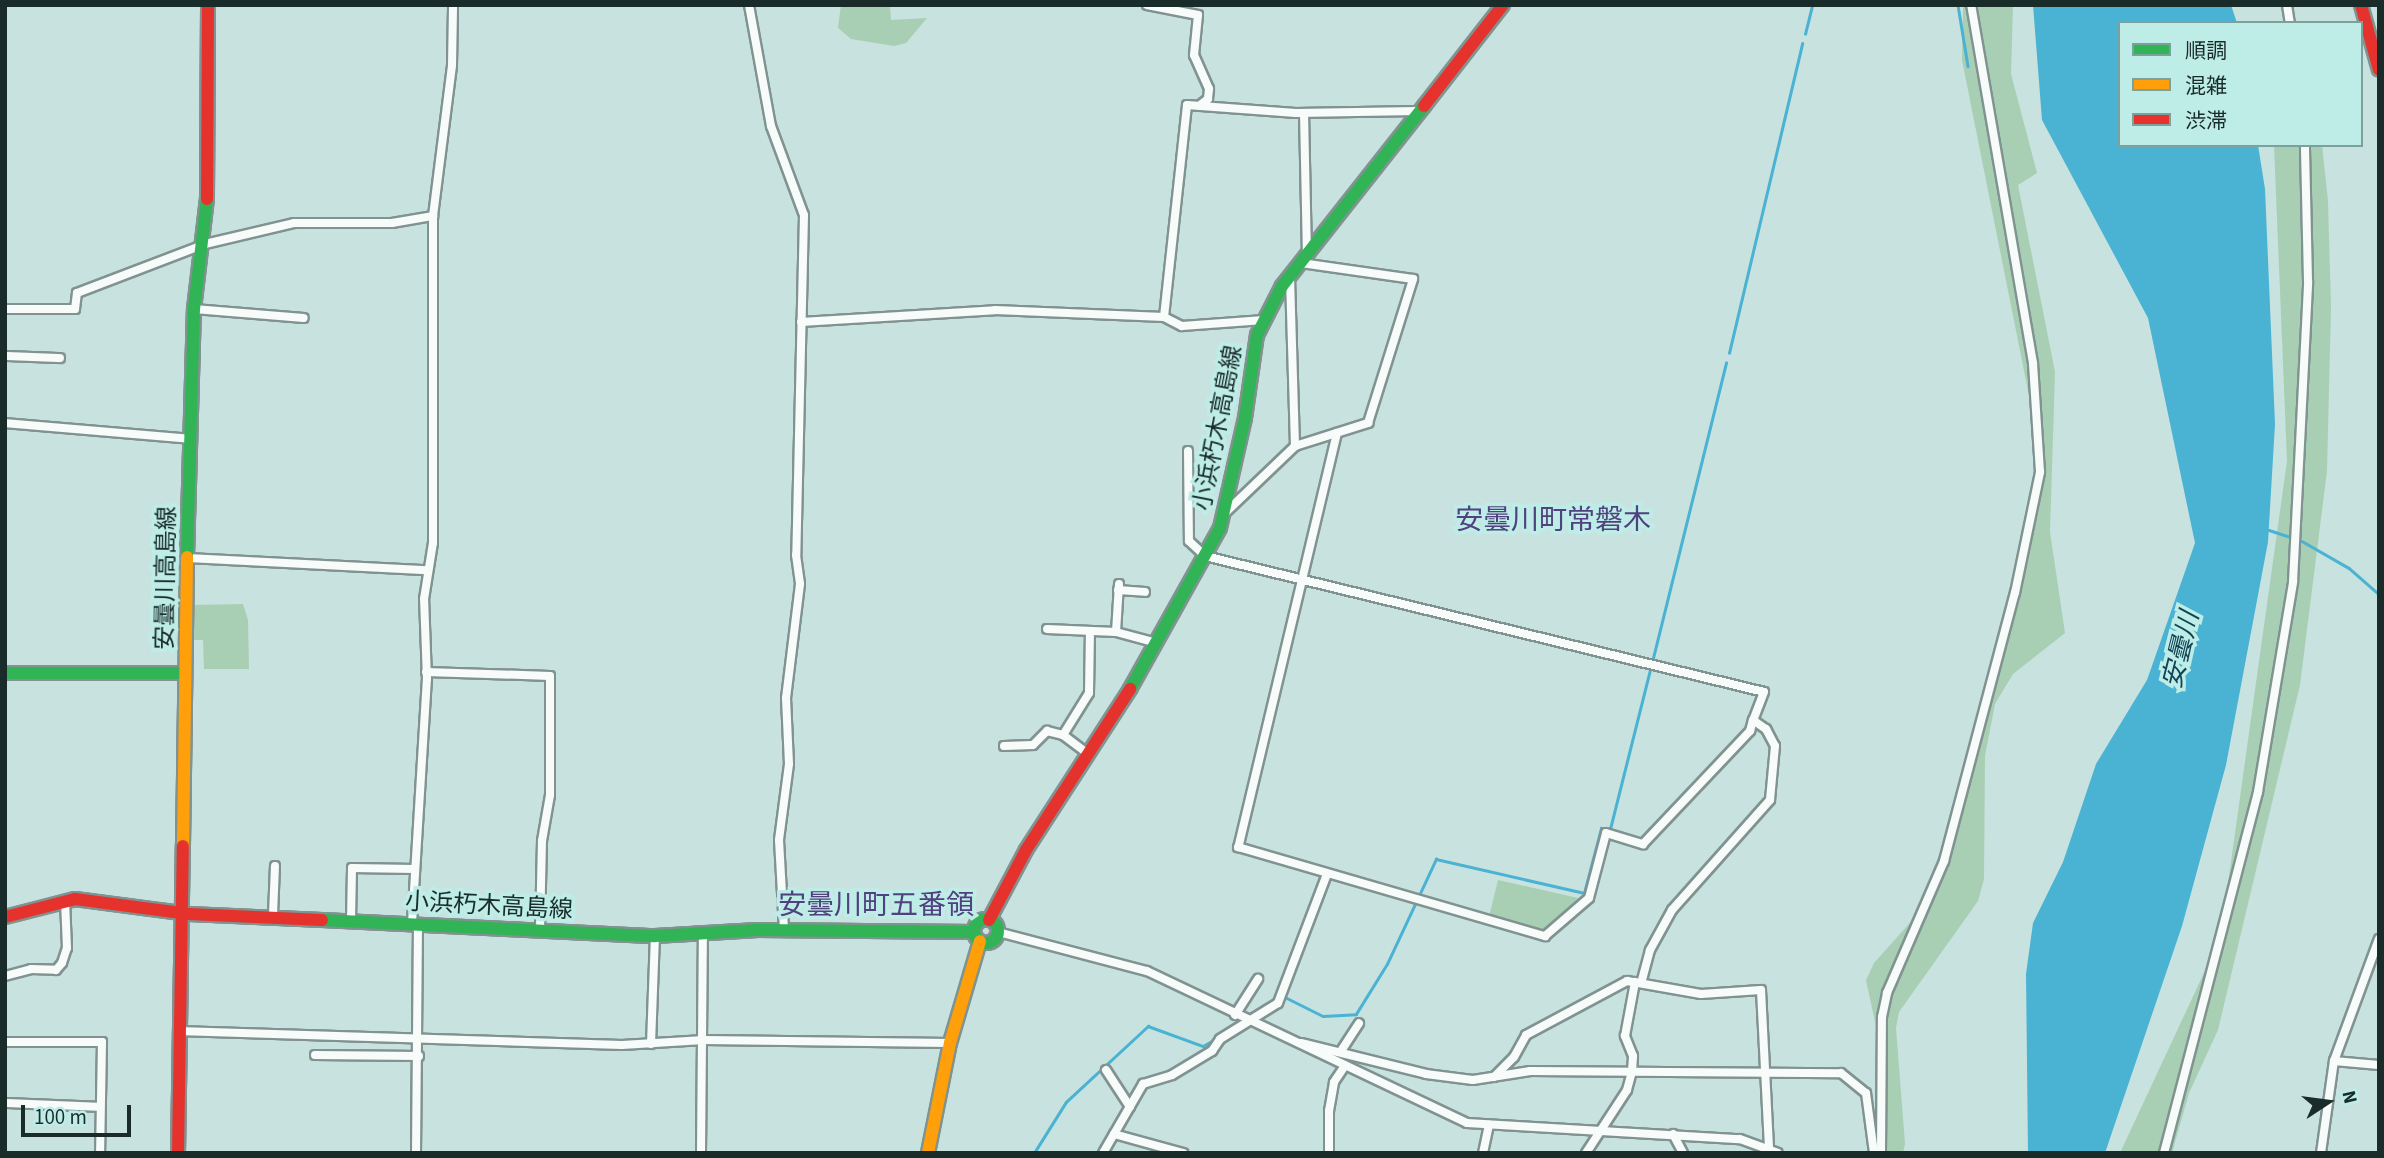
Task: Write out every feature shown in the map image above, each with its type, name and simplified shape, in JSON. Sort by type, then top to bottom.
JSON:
[{"type":"main road","name":"安曇川高島線","points":[[178,1153],[187,558],[194,309],[205,244],[208,5]]},
{"type":"main road","name":"小浜朽木高島線","points":[[977,937],[978,922],[989,920],[1026,850],[1157,643],[1205,556],[1224,514],[1257,335],[1264,320],[1290,277],[1503,5]]},
{"type":"main road","points":[[2361,5],[2379,70]]},
{"type":"main road","points":[[5,673],[185,673]]},
{"type":"main road","name":"小浜朽木高島線","points":[[5,917],[65,900],[180,913],[273,915],[655,936],[784,930],[977,937],[991,942],[998,932]]},
{"type":"main road","points":[[989,920],[998,932]]},
{"type":"main road","points":[[928,1153],[950,1043],[977,937]]},
{"type":"street","points":[[416,1153],[420,1040],[415,869],[426,672],[428,570],[433,543],[433,216],[452,65],[453,5]]},
{"type":"street","points":[[749,5],[771,126],[804,215],[796,555],[800,584],[786,698],[789,764],[779,840],[784,930]]},
{"type":"street","points":[[1147,5],[1198,15],[1194,55],[1209,89],[1208,99],[1199,106]]},
{"type":"street","points":[[1881,1153],[1882,1017],[1887,993],[1944,861],[2015,593],[2040,472],[2033,363],[1971,5]]},
{"type":"street","points":[[1164,317],[1188,105],[1304,113],[1418,111]]},
{"type":"street","points":[[1224,514],[1295,446],[1368,423],[1413,279],[1304,259],[1304,113]]},
{"type":"street","points":[[2164,1153],[2249,835],[2293,582],[2308,281],[2305,147]]},
{"type":"street","points":[[5,309],[75,309],[77,293],[205,244],[315,221],[392,223],[433,216]]},
{"type":"street","points":[[1290,277],[1295,446]]},
{"type":"street","points":[[194,309],[304,318]]},
{"type":"street","points":[[802,322],[995,310],[1164,317],[1182,326],[1264,320]]},
{"type":"street","points":[[5,356],[61,358]]},
{"type":"street","points":[[5,423],[191,439]]},
{"type":"street","points":[[1188,451],[1189,541],[1205,556],[1302,579],[1756,688],[1764,692],[1750,732],[1643,845],[1606,833],[1588,898],[1545,936],[1238,847],[1302,579],[1337,433]]},
{"type":"street","points":[[187,558],[428,570]]},
{"type":"street","points":[[1116,632],[1118,587],[1145,592]]},
{"type":"street","points":[[1047,629],[1116,632],[1157,643]]},
{"type":"street","points":[[1063,735],[1089,693],[1090,631]]},
{"type":"street","points":[[426,672],[550,677],[550,794],[541,841],[540,929]]},
{"type":"street","points":[[1586,1153],[1627,1090],[1633,1071],[1633,1056],[1625,1037],[1638,982],[1650,950],[1672,910],[1770,800],[1775,746],[1766,729],[1753,720]]},
{"type":"street","points":[[1004,746],[1032,745],[1047,731],[1063,735],[1088,754]]},
{"type":"street","points":[[273,915],[275,866]]},
{"type":"street","points":[[351,921],[352,868],[415,869]]},
{"type":"street","points":[[1102,1153],[1143,1084],[1172,1075],[1278,1003],[1327,874]]},
{"type":"street","points":[[5,976],[31,969],[56,971],[67,948],[65,900]]},
{"type":"street","points":[[998,932],[1147,971],[1450,1119],[1489,1125],[1602,1129],[1740,1139],[1769,1147],[1778,1153]]},
{"type":"street","points":[[701,1153],[703,933]]},
{"type":"street","points":[[651,1044],[655,936]]},
{"type":"street","points":[[2321,1153],[2334,1061],[2379,939]]},
{"type":"street","points":[[1235,1015],[1258,979]]},
{"type":"street","points":[[1494,1077],[1514,1057],[1526,1035],[1582,1002],[1627,981],[1701,994],[1761,990],[1769,1147]]},
{"type":"street","points":[[1341,1051],[1359,1023]]},
{"type":"street","points":[[178,1031],[420,1040],[651,1044],[704,1040],[950,1043]]},
{"type":"street","points":[[5,1042],[102,1042],[100,1153]]},
{"type":"street","points":[[1295,1042],[1341,1051],[1426,1074],[1473,1080],[1530,1071],[1817,1071],[1855,1080],[1866,1093],[1874,1153]]},
{"type":"street","points":[[315,1055],[419,1056]]},
{"type":"street","points":[[2334,1061],[2379,1065]]},
{"type":"street","points":[[1329,1153],[1330,1101],[1334,1082],[1344,1068]]},
{"type":"street","points":[[1106,1070],[1130,1107]]},
{"type":"street","points":[[5,1103],[99,1107]]},
{"type":"street","points":[[1483,1153],[1489,1125]]},
{"type":"street","points":[[1114,1134],[1183,1153]]},
{"type":"street","points":[[1673,1134],[1683,1153]]},
{"type":"green space","points":[[841,5],[890,5],[891,20],[927,18],[906,43],[894,46],[851,39],[838,28]]},
{"type":"green space","points":[[1963,5],[2013,5],[2011,74],[2037,173],[2018,185],[2055,372],[2050,532],[2065,633],[2013,674],[1995,704],[1985,756],[1984,879],[1978,901],[1899,1012],[1896,1028],[1905,1144],[1903,1153],[1878,1153],[1878,1036],[1866,980],[1874,963],[1925,906],[1934,888],[2005,637],[2033,487],[2036,431],[1962,60]]},
{"type":"green space","points":[[2274,147],[2322,147],[2328,201],[2331,307],[2327,471],[2300,685],[2218,1030],[2189,1093],[2172,1153],[2120,1153],[2210,960],[2224,912],[2287,461]]},
{"type":"green space","points":[[243,604],[248,620],[249,669],[204,669],[203,640],[194,640],[193,605]]},
{"type":"green space","points":[[1498,880],[1578,898],[1545,932],[1489,917]]},
{"type":"water","name":"安曇川","points":[[2033,5],[2231,5],[2236,21],[2118,21],[2118,147],[2258,147],[2265,189],[2275,424],[2268,542],[2226,765],[2182,926],[2105,1153],[2028,1153],[2026,974],[2033,923],[2063,862],[2096,764],[2147,680],[2195,543],[2148,318],[2042,120]]},
{"type":"waterway","points":[[1805,34],[1812,5]]},
{"type":"waterway","points":[[1958,5],[1968,66]]},
{"type":"waterway","points":[[1729,353],[1802,44]]},
{"type":"waterway","points":[[1653,658],[1726,363]]},
{"type":"waterway","points":[[2266,529],[2290,537]]},
{"type":"waterway","points":[[2302,541],[2349,568],[2379,594]]},
{"type":"waterway","points":[[1285,997],[1323,1016],[1356,1014],[1387,964],[1436,859],[1584,893],[1601,828],[1610,829],[1651,666]]},
{"type":"waterway","points":[[1034,1153],[1066,1102],[1148,1026],[1203,1046],[1217,1038]]},
{"type":"traffic: fast","points":[[1130,689],[1220,528],[1245,418],[1257,335],[1282,286],[1424,106]]},
{"type":"traffic: fast","points":[[187,557],[194,309],[207,199]]},
{"type":"traffic: fast","points":[[5,673],[185,673]]},
{"type":"traffic: fast","points":[[986,919],[994,923],[998,931],[994,939],[986,943],[978,939],[974,931],[978,923],[986,919]]},
{"type":"traffic: fast","points":[[322,920],[655,936],[758,930],[974,932]]},
{"type":"traffic: slow","points":[[183,846],[187,557]]},
{"type":"traffic: slow","points":[[928,1153],[950,1043],[980,941]]},
{"type":"traffic: jam","points":[[207,199],[208,5]]},
{"type":"traffic: jam","points":[[1424,106],[1503,5]]},
{"type":"traffic: jam","points":[[2361,5],[2379,70]]},
{"type":"traffic: jam","points":[[989,920],[1026,850],[1130,689]]},
{"type":"traffic: jam","points":[[178,1153],[183,846]]},
{"type":"traffic: jam","points":[[5,917],[75,899],[189,914],[322,920]]},
{"type":"district","name":"安曇川町常磐木","points":[[1553,520]]},
{"type":"district","name":"安曇川町五番領","points":[[876,905]]}]
